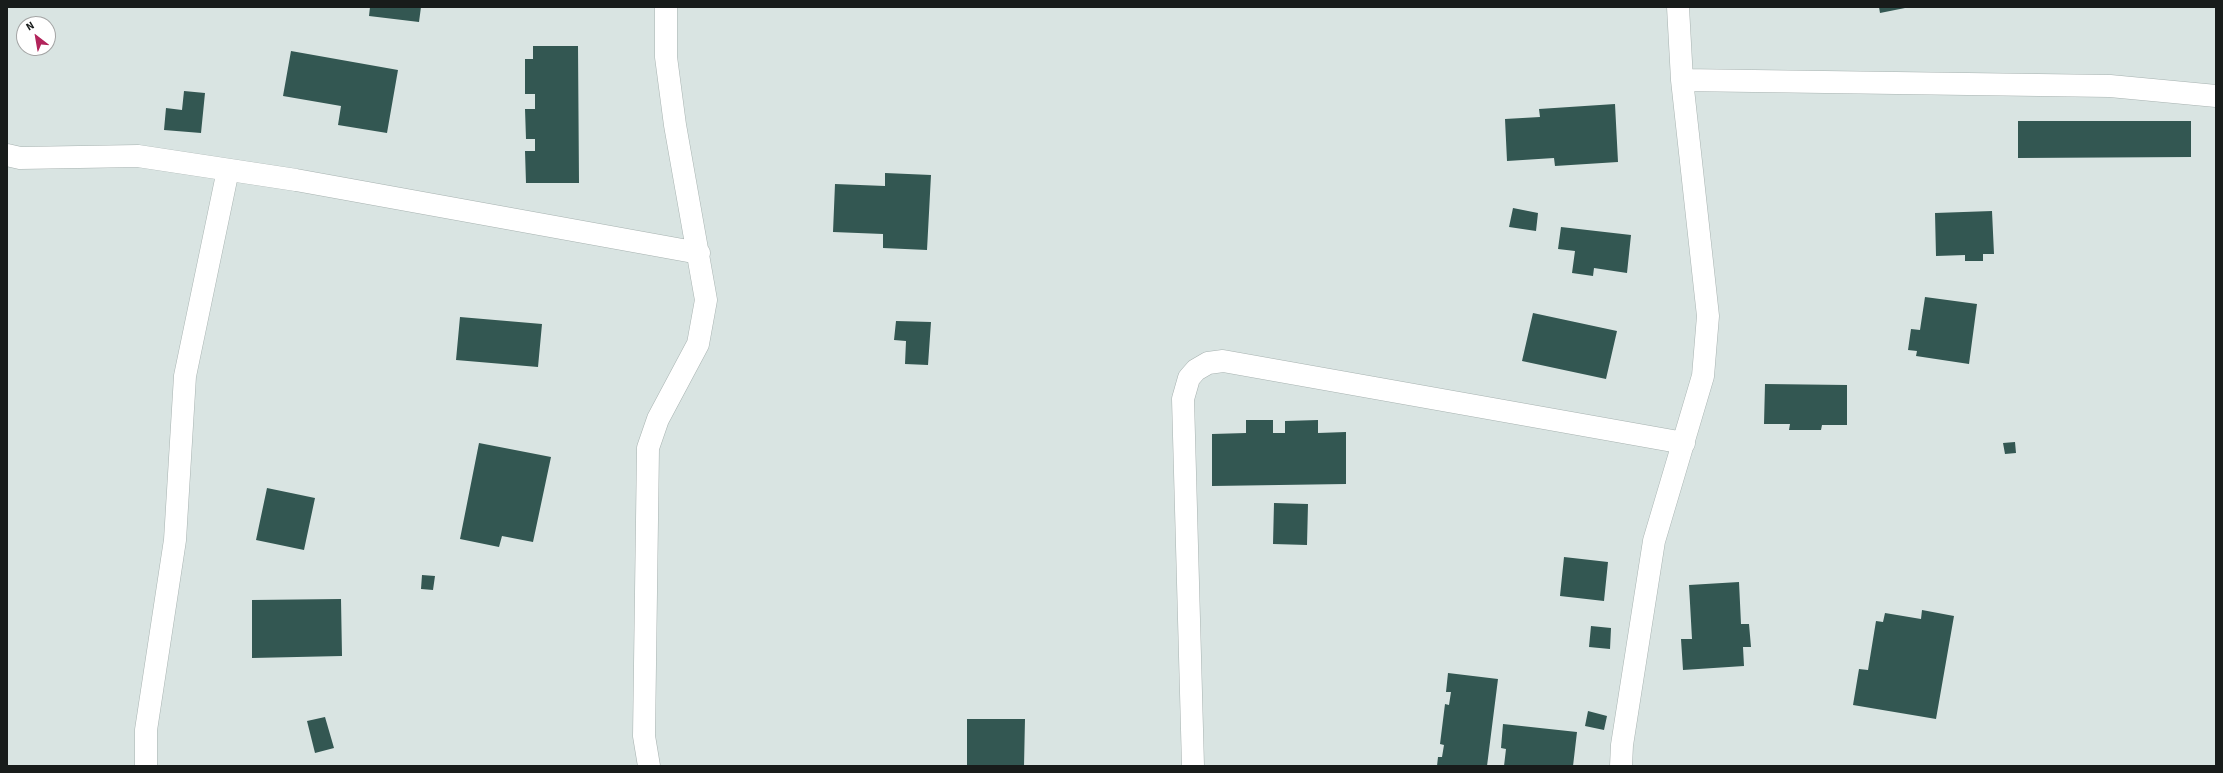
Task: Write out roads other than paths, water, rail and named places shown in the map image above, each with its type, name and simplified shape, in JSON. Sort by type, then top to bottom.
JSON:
[{"type":"street","points":[[649,766],[644,736],[648,448],[658,419],[698,344],[706,300],[675,124],[666,57],[666,7]]},
{"type":"street","points":[[1621,766],[1622,745],[1654,541],[1666,496],[1684,443],[1703,376],[1708,316],[1682,80],[1678,7]]},
{"type":"street","points":[[1682,80],[2110,86],[2216,96]]},
{"type":"street","points":[[7,155],[20,158],[138,156],[228,170],[698,253]]},
{"type":"street","points":[[146,766],[146,730],[175,540],[185,376],[228,170]]},
{"type":"street","points":[[1193,766],[1183,399],[1189,378],[1196,370],[1208,363],[1223,361],[1684,443]]}]
